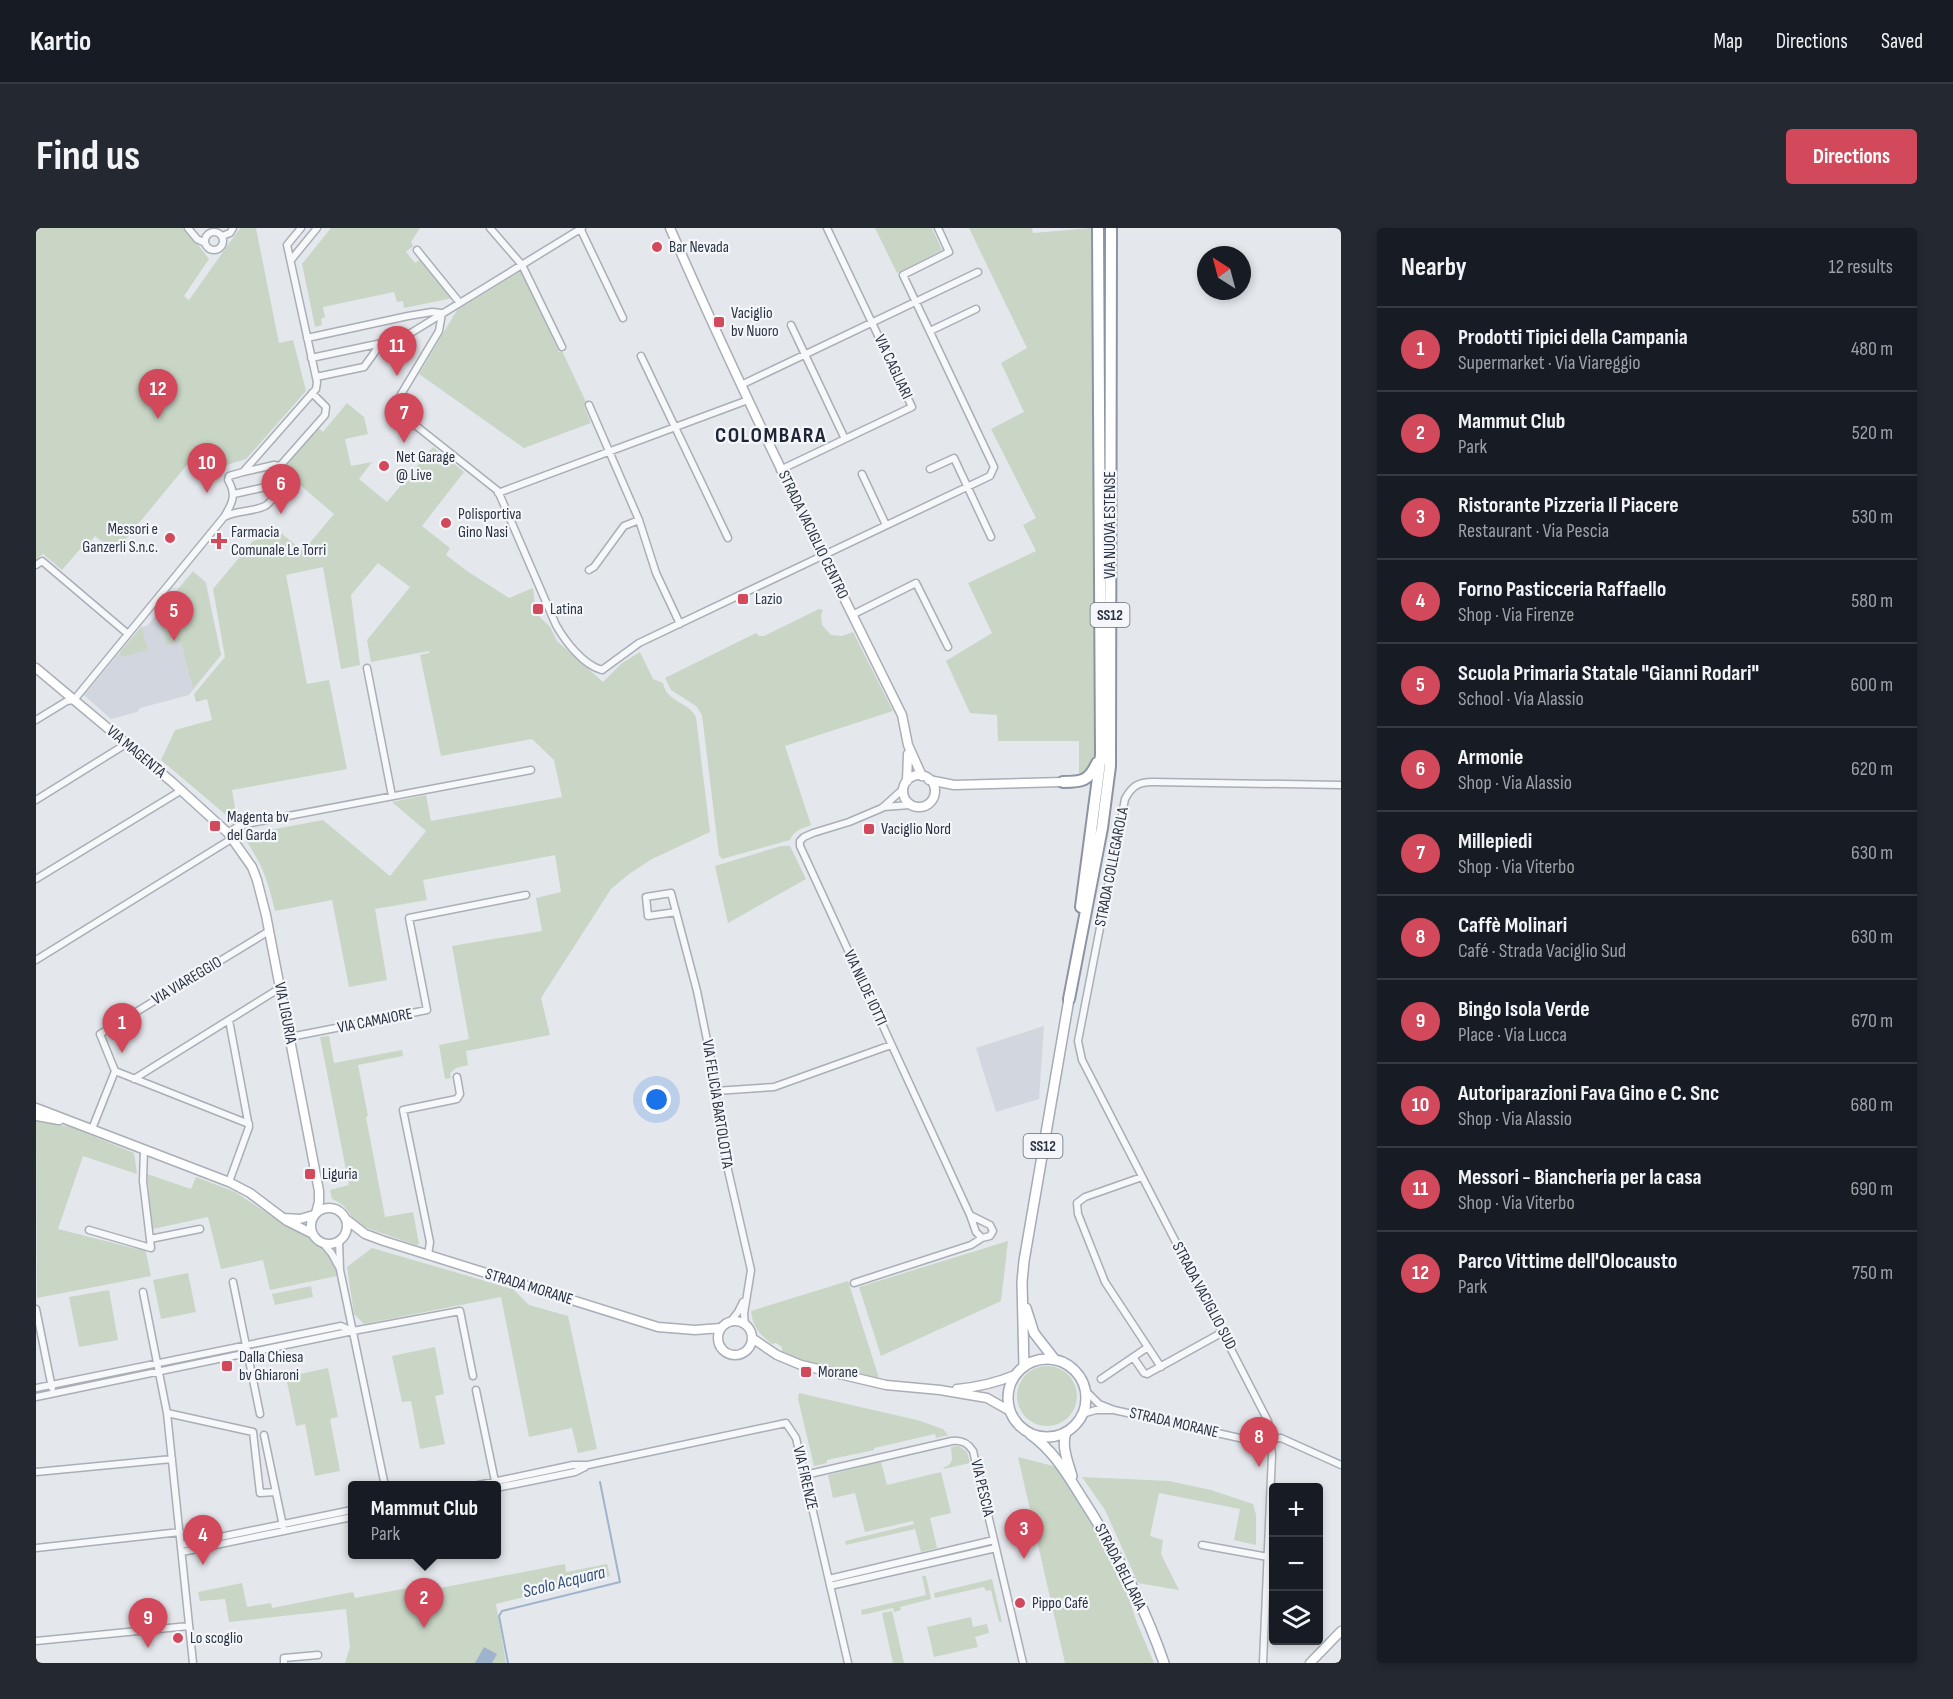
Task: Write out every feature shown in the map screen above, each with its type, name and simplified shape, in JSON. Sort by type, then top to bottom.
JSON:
[{"type":"highway","name":"VIA NUOVA ESTENSE","points":[[1069,999],[1102,828],[1110,766],[1111,228]]},
{"type":"highway","name":"VIA NUOVA ESTENSE","points":[[1069,999],[1101,755],[1097,232]]},
{"type":"highway","points":[[1063,782],[1086,779],[1092,774],[1101,755]]},
{"type":"highway","points":[[1076,782],[1089,794],[1092,822]]},
{"type":"main road","name":"VIA NUOVA ESTENSE","points":[[1024,1366],[1022,1294],[1024,1261],[1069,999]]},
{"type":"main road","name":"VIA NUOVA ESTENSE","points":[[1022,1294],[1034,1333],[1054,1360]]},
{"type":"main road","points":[[1054,1360],[1068,1366],[1079,1376],[1085,1390],[1086,1402],[1078,1421],[1066,1432],[1048,1437],[1030,1434],[1016,1422],[1010,1411],[1009,1389],[1015,1376],[1024,1366],[1035,1361],[1054,1360]]},
{"type":"main road","name":"STRADA BELLARIA","points":[[1066,1432],[1065,1452],[1074,1484]]},
{"type":"main road","name":"STRADA BELLARIA","points":[[1030,1434],[1051,1451],[1074,1484],[1114,1551],[1165,1663]]},
{"type":"street","points":[[188,228],[197,239],[212,250],[222,246],[224,241],[218,232],[213,231],[208,233],[205,243]]},
{"type":"street","points":[[222,236],[230,233],[233,228]]},
{"type":"street","points":[[243,472],[317,386],[287,245],[301,228]]},
{"type":"street","points":[[291,260],[317,228]]},
{"type":"street","points":[[490,228],[522,265],[562,347]]},
{"type":"street","points":[[311,357],[401,339],[581,228],[623,318]]},
{"type":"street","name":"STRADA VACIGLIO CENTRO","points":[[670,228],[780,470],[902,715],[908,745],[905,785]]},
{"type":"street","name":"VIA CAGLIARI","points":[[780,470],[912,407],[827,228]]},
{"type":"street","points":[[442,313],[439,331],[397,401],[400,413],[498,493],[561,634],[580,655],[595,668],[602,670],[639,643],[990,476],[994,467],[903,275],[949,252],[938,228]]},
{"type":"street","points":[[417,250],[460,303]]},
{"type":"street","points":[[741,385],[978,272]]},
{"type":"street","points":[[930,331],[976,309]]},
{"type":"street","points":[[307,338],[408,316],[432,312],[442,313]]},
{"type":"street","points":[[791,325],[845,439]]},
{"type":"street","points":[[316,377],[364,367],[382,342]]},
{"type":"street","points":[[641,356],[728,538]]},
{"type":"street","points":[[280,466],[325,415],[326,407],[312,393]]},
{"type":"street","points":[[498,493],[748,400]]},
{"type":"street","points":[[589,405],[639,520],[656,573],[680,624]]},
{"type":"street","points":[[930,469],[954,458],[991,537]]},
{"type":"street","points":[[36,720],[67,701],[74,700],[224,518],[234,494],[228,480],[229,476],[274,465],[280,466]]},
{"type":"street","points":[[224,518],[232,513],[267,506],[284,483],[284,474],[280,466]]},
{"type":"street","points":[[862,474],[886,525]]},
{"type":"street","points":[[234,494],[284,483]]},
{"type":"street","points":[[589,570],[594,567],[624,526],[639,520]]},
{"type":"street","points":[[36,565],[42,561],[128,634]]},
{"type":"street","points":[[852,615],[916,583],[948,647]]},
{"type":"street","name":"VIA MAGENTA","points":[[36,668],[182,790],[231,835]]},
{"type":"street","points":[[367,668],[392,796]]},
{"type":"street","points":[[36,800],[126,744]]},
{"type":"street","name":"STRADA VACIGLIO CENTRO","points":[[908,745],[926,778]]},
{"type":"street","points":[[36,960],[251,823],[531,770]]},
{"type":"street","points":[[954,785],[929,804],[921,807],[910,805],[904,797],[905,785],[914,777],[954,785],[1063,782]]},
{"type":"street","points":[[926,778],[935,790],[933,799]]},
{"type":"street","name":"STRADA COLLEGAROLA","points":[[1079,1050],[1078,1041],[1082,1017],[1125,799],[1131,788],[1142,782],[1341,785]]},
{"type":"street","name":"VIA NILDE IOTTI","points":[[905,785],[882,807],[849,822],[804,837],[800,841],[800,846],[976,1232],[982,1238],[990,1236],[992,1228],[970,1215]]},
{"type":"street","points":[[36,879],[182,790]]},
{"type":"street","name":"VIA NILDE IOTTI","points":[[882,807],[910,805]]},
{"type":"street","name":"VIA LIGURIA","points":[[231,835],[246,856],[257,880],[269,931],[320,1195],[315,1214]]},
{"type":"street","name":"VIA FELICIA BARTOLOTTA","points":[[676,912],[648,916],[646,897],[672,893],[697,991],[710,1055],[722,1144],[751,1270],[744,1314],[746,1324]]},
{"type":"street","name":"VIA CAMAIORE","points":[[290,1037],[427,1010],[409,918],[526,895]]},
{"type":"street","name":"VIA VIAREGGIO","points":[[115,1071],[100,1034],[269,931]]},
{"type":"street","points":[[134,1079],[280,988]]},
{"type":"street","points":[[229,1020],[249,1124],[229,1182]]},
{"type":"street","points":[[715,1091],[774,1087],[891,1045]]},
{"type":"street","name":"STRADA VACIGLIO SUD","points":[[1079,1050],[1142,1177],[1267,1416],[1272,1455],[1263,1663]]},
{"type":"street","points":[[92,1130],[115,1071],[249,1124]]},
{"type":"street","points":[[428,1255],[430,1242],[403,1110],[457,1099],[460,1094],[457,1077]]},
{"type":"street","points":[[36,1108],[229,1182],[250,1193],[281,1217],[313,1234]]},
{"type":"street","points":[[36,1116],[70,1121]]},
{"type":"street","points":[[88,1230],[151,1248],[143,1181],[144,1149]]},
{"type":"street","points":[[1142,1177],[1085,1197],[1077,1203],[1078,1214],[1103,1278],[1161,1367]]},
{"type":"street","points":[[320,1195],[332,1208]]},
{"type":"street","points":[[281,1217],[300,1219],[322,1209],[339,1210],[346,1220],[346,1232],[341,1239],[334,1244],[317,1240],[311,1224],[315,1214]]},
{"type":"street","name":"STRADA MORANE","points":[[346,1220],[364,1234],[658,1327],[695,1330],[721,1328]]},
{"type":"street","points":[[150,1239],[200,1229]]},
{"type":"street","name":"STRADA MORANE","points":[[341,1239],[364,1234]]},
{"type":"street","points":[[854,1284],[971,1245],[982,1238]]},
{"type":"street","points":[[341,1239],[340,1270],[384,1481]]},
{"type":"street","points":[[323,1243],[340,1270]]},
{"type":"street","points":[[233,1282],[260,1414]]},
{"type":"street","points":[[143,1292],[167,1413],[193,1663]]},
{"type":"street","name":"VIA FELICIA BARTOLOTTA","points":[[730,1322],[746,1296]]},
{"type":"street","points":[[36,1309],[53,1394]]},
{"type":"street","points":[[36,1397],[460,1311],[473,1376]]},
{"type":"street","points":[[735,1321],[746,1324],[752,1338],[748,1348],[743,1352],[731,1354],[722,1349],[718,1339],[721,1328],[735,1321]]},
{"type":"street","points":[[36,1388],[341,1326],[353,1331]]},
{"type":"street","name":"STRADA MORANE","points":[[695,1330],[718,1339]]},
{"type":"street","points":[[1133,1358],[1144,1374],[1223,1332]]},
{"type":"street","points":[[752,1338],[777,1355]]},
{"type":"street","points":[[1101,1379],[1148,1347]]},
{"type":"street","points":[[748,1348],[777,1355],[801,1365],[886,1385],[940,1390],[987,1398],[1010,1411]]},
{"type":"street","points":[[940,1390],[980,1387],[1015,1376]]},
{"type":"street","points":[[476,1390],[495,1481]]},
{"type":"street","name":"STRADA MORANE","points":[[1085,1390],[1099,1404],[1114,1410],[1253,1441],[1281,1438],[1341,1465]]},
{"type":"street","name":"STRADA MORANE","points":[[1082,1414],[1096,1410],[1114,1410]]},
{"type":"street","points":[[167,1413],[252,1432],[260,1493],[276,1492]]},
{"type":"street","name":"VIA FIRENZE","points":[[501,1485],[573,1465],[588,1465],[786,1423],[796,1438],[848,1663]]},
{"type":"street","points":[[264,1435],[283,1528]]},
{"type":"street","name":"VIA PESCIA","points":[[805,1475],[952,1441],[964,1442],[974,1451],[1023,1663]]},
{"type":"street","points":[[36,1472],[172,1459]]},
{"type":"street","points":[[283,1528],[348,1511]]},
{"type":"street","points":[[181,1548],[348,1518]]},
{"type":"street","points":[[36,1548],[180,1532]]},
{"type":"street","points":[[829,1579],[994,1540]]},
{"type":"street","points":[[1202,1545],[1268,1557]]},
{"type":"street","points":[[830,1586],[996,1548]]},
{"type":"street","points":[[36,1641],[189,1626]]},
{"type":"street","points":[[1308,1663],[1341,1631]]},
{"type":"street","points":[[284,1663],[284,1658],[318,1654]]},
{"type":"shaded area","points":[[193,571],[206,582],[221,655],[189,695],[140,708],[137,712],[111,719],[84,695],[141,627],[147,626]]},
{"type":"shaded area","points":[[1044,1026],[1039,1099],[996,1112],[976,1048]]},
{"type":"green space","points":[[36,228],[185,228],[209,259],[184,296],[189,300],[240,228],[256,228],[279,343],[293,340],[306,391],[246,459],[227,465],[214,479],[191,460],[115,552],[95,536],[83,551],[80,549],[62,570],[43,554],[36,559]]},
{"type":"green space","points":[[331,228],[420,228],[411,242],[413,246],[406,252],[415,263],[421,259],[453,298],[404,308],[403,301],[397,302],[394,292],[323,307],[325,317],[321,319],[322,325],[315,327],[302,264]]},
{"type":"green space","points":[[875,228],[932,228],[942,250],[897,273]]},
{"type":"green space","points":[[969,228],[1032,228],[1033,233],[1091,228],[1100,751],[1093,770],[1079,775],[1079,741],[998,741],[997,715],[970,713],[946,661],[992,633],[968,583],[1036,551],[1023,525],[1036,518],[991,429],[1024,412],[1001,363],[1027,348]]},
{"type":"green space","points":[[521,271],[559,352],[562,351],[587,404],[584,406],[591,423],[524,448],[419,374],[457,310]]},
{"type":"green space","points":[[347,403],[364,417],[368,434],[345,439],[351,466],[372,462],[359,479],[387,502],[433,447],[464,472],[422,526],[450,548],[446,555],[509,598],[533,588],[535,605],[540,617],[550,627],[557,641],[603,682],[622,663],[640,652],[653,679],[663,683],[665,690],[696,717],[710,832],[652,859],[611,889],[541,998],[550,1035],[466,1051],[468,1065],[456,1068],[450,1073],[451,1078],[445,1079],[439,1045],[469,1039],[452,946],[542,931],[536,898],[561,892],[555,855],[423,880],[427,900],[375,909],[387,980],[349,987],[332,900],[275,911],[264,873],[244,838],[248,834],[323,820],[390,876],[426,831],[392,802],[426,795],[431,821],[562,797],[554,760],[532,739],[441,756],[420,655],[429,653],[429,651],[371,662],[367,640],[410,587],[378,563],[351,595],[360,665],[341,669],[323,567],[286,575],[307,684],[329,680],[347,769],[232,790],[237,820],[232,820],[161,760],[175,730],[212,720],[207,699],[196,702],[194,694],[225,657],[213,589],[253,541],[282,534],[303,551],[334,514],[286,473],[286,466],[318,428],[323,432]]},
{"type":"green space","points":[[193,572],[205,583],[221,655],[193,688],[181,641],[166,645],[158,614]]},
{"type":"green space","points":[[819,609],[823,610],[822,625],[831,635],[842,636],[853,632],[893,711],[785,746],[811,825],[796,832],[790,840],[722,859],[719,855],[702,715],[696,706],[671,690],[665,678],[756,633],[764,636]]},
{"type":"green space","points":[[141,627],[148,650],[121,657],[120,652]]},
{"type":"green space","points":[[781,846],[790,846],[806,879],[728,923],[715,866]]},
{"type":"green space","points":[[329,1036],[334,1063],[402,1050],[403,1056],[358,1065],[385,1217],[413,1212],[419,1244],[416,1245],[361,1226],[346,1208],[332,1199],[330,1190],[349,1185],[320,1037]]},
{"type":"green space","points":[[36,1121],[71,1127],[134,1153],[137,1174],[83,1156],[58,1229],[137,1249],[145,1248],[151,1276],[37,1298]]},
{"type":"green space","points":[[147,1174],[191,1189],[196,1177],[235,1192],[282,1223],[306,1234],[313,1242],[325,1249],[334,1260],[337,1276],[270,1290],[263,1260],[221,1269],[208,1217],[153,1229]]},
{"type":"green space","points":[[1008,1241],[1001,1301],[881,1356],[859,1287]]},
{"type":"green space","points":[[372,1248],[513,1289],[529,1305],[568,1316],[597,1449],[578,1453],[572,1428],[529,1437],[501,1297],[364,1324],[354,1314],[347,1267]]},
{"type":"green space","points":[[188,1273],[196,1312],[161,1319],[153,1280]]},
{"type":"green space","points":[[848,1281],[879,1378],[791,1358],[782,1352],[782,1347],[776,1343],[772,1344],[757,1330],[751,1311]]},
{"type":"green space","points":[[311,1286],[313,1297],[275,1305],[272,1294]]},
{"type":"green space","points":[[109,1290],[118,1340],[79,1347],[69,1297]]},
{"type":"green space","points":[[435,1347],[444,1394],[435,1396],[445,1444],[420,1449],[411,1401],[402,1402],[392,1356]]},
{"type":"green space","points":[[1047,1366],[1064,1371],[1072,1379],[1077,1396],[1072,1413],[1064,1421],[1047,1426],[1030,1421],[1022,1413],[1017,1396],[1022,1379],[1030,1371]]},
{"type":"green space","points":[[328,1368],[338,1417],[330,1419],[340,1471],[315,1476],[305,1424],[296,1426],[286,1377]]},
{"type":"green space","points":[[799,1393],[917,1420],[943,1429],[948,1435],[936,1438],[935,1434],[874,1448],[874,1450],[827,1460],[827,1463],[814,1466],[798,1399]]},
{"type":"green space","points":[[959,1446],[967,1452],[970,1463],[944,1469],[952,1460],[951,1447]]},
{"type":"green space","points":[[1018,1457],[1057,1467],[1096,1528],[1122,1577],[1137,1623],[1154,1663],[1065,1663]]},
{"type":"green space","points":[[881,1462],[887,1485],[941,1472],[951,1513],[930,1518],[937,1548],[921,1552],[915,1529],[846,1545],[845,1541],[914,1524],[913,1521],[865,1532],[855,1493],[833,1498],[828,1475]]},
{"type":"green space","points":[[1082,1477],[1169,1481],[1211,1490],[1253,1504],[1256,1515],[1256,1545],[1234,1540],[1240,1509],[1159,1493],[1150,1536],[1163,1540],[1161,1554],[1179,1590],[1138,1583],[1105,1510]]},
{"type":"green space","points":[[565,1564],[566,1572],[607,1564],[610,1576],[496,1604],[506,1663],[345,1663],[350,1647],[346,1609],[229,1622],[225,1599],[200,1601],[198,1592],[242,1583],[247,1607],[271,1603],[272,1608],[353,1592],[355,1598],[408,1588],[409,1594]]},
{"type":"green space","points":[[922,1576],[926,1576],[931,1599],[900,1607],[901,1610],[894,1612],[893,1608],[862,1615],[861,1610],[926,1595]]},
{"type":"green space","points":[[992,1579],[1002,1622],[999,1622],[991,1590],[986,1591],[984,1587],[935,1598],[934,1593]]},
{"type":"green space","points":[[892,1611],[904,1663],[893,1663],[882,1613]]},
{"type":"green space","points":[[971,1617],[973,1627],[987,1624],[989,1633],[975,1637],[978,1647],[934,1657],[927,1627]]},
{"type":"water","points":[[484,1647],[497,1654],[492,1663],[475,1663]]},
{"type":"waterway","name":"Scolo Acquara","points":[[508,1663],[499,1616],[502,1611],[620,1582],[600,1482]]},
{"type":"place","name":"Bar Nevada","points":[[657,247]]},
{"type":"place","name":"Vaciglio bv Nuoro","points":[[719,322]]},
{"type":"place","name":"Messori - Biancheria per la casa","points":[[397,376]]},
{"type":"place","name":"Parco Vittime dell'Olocausto","points":[[158,419]]},
{"type":"place","name":"Millepiedi","points":[[404,443]]},
{"type":"place","name":"Net Garage @ Live","points":[[384,466]]},
{"type":"place","name":"Autoriparazioni Fava Gino e C. Snc","points":[[207,493]]},
{"type":"place","name":"Armonie","points":[[281,514]]},
{"type":"place","name":"Polisportiva Gino Nasi","points":[[446,523]]},
{"type":"place","name":"Messori e Ganzerli S.n.c.","points":[[170,538]]},
{"type":"place","name":"Farmacia Comunale Le Torri","points":[[219,541]]},
{"type":"place","name":"Lazio","points":[[743,599]]},
{"type":"place","name":"Latina","points":[[538,609]]},
{"type":"place","name":"Scuola Primaria Statale \"Gianni Rodari\"","points":[[174,641]]},
{"type":"place","name":"Magenta bv del Garda","points":[[215,826]]},
{"type":"place","name":"Vaciglio Nord","points":[[869,829]]},
{"type":"place","name":"Prodotti Tipici della Campania","points":[[122,1053]]},
{"type":"place","name":"Liguria","points":[[310,1174]]},
{"type":"place","name":"Dalla Chiesa bv Ghiaroni","points":[[227,1366]]},
{"type":"place","name":"Morane","points":[[806,1372]]},
{"type":"place","name":"Caffè Molinari","points":[[1259,1467]]},
{"type":"place","name":"Ristorante Pizzeria Il Piacere","points":[[1024,1559]]},
{"type":"place","name":"Forno Pasticceria Raffaello","points":[[203,1565]]},
{"type":"place","name":"Pippo Café","points":[[1020,1603]]},
{"type":"place","name":"Mammut Club","points":[[424,1628]]},
{"type":"place","name":"Lo scoglio","points":[[178,1638]]},
{"type":"place","name":"Bingo Isola Verde","points":[[148,1648]]},
{"type":"district","name":"COLOMBARA","points":[[771,435]]}]
